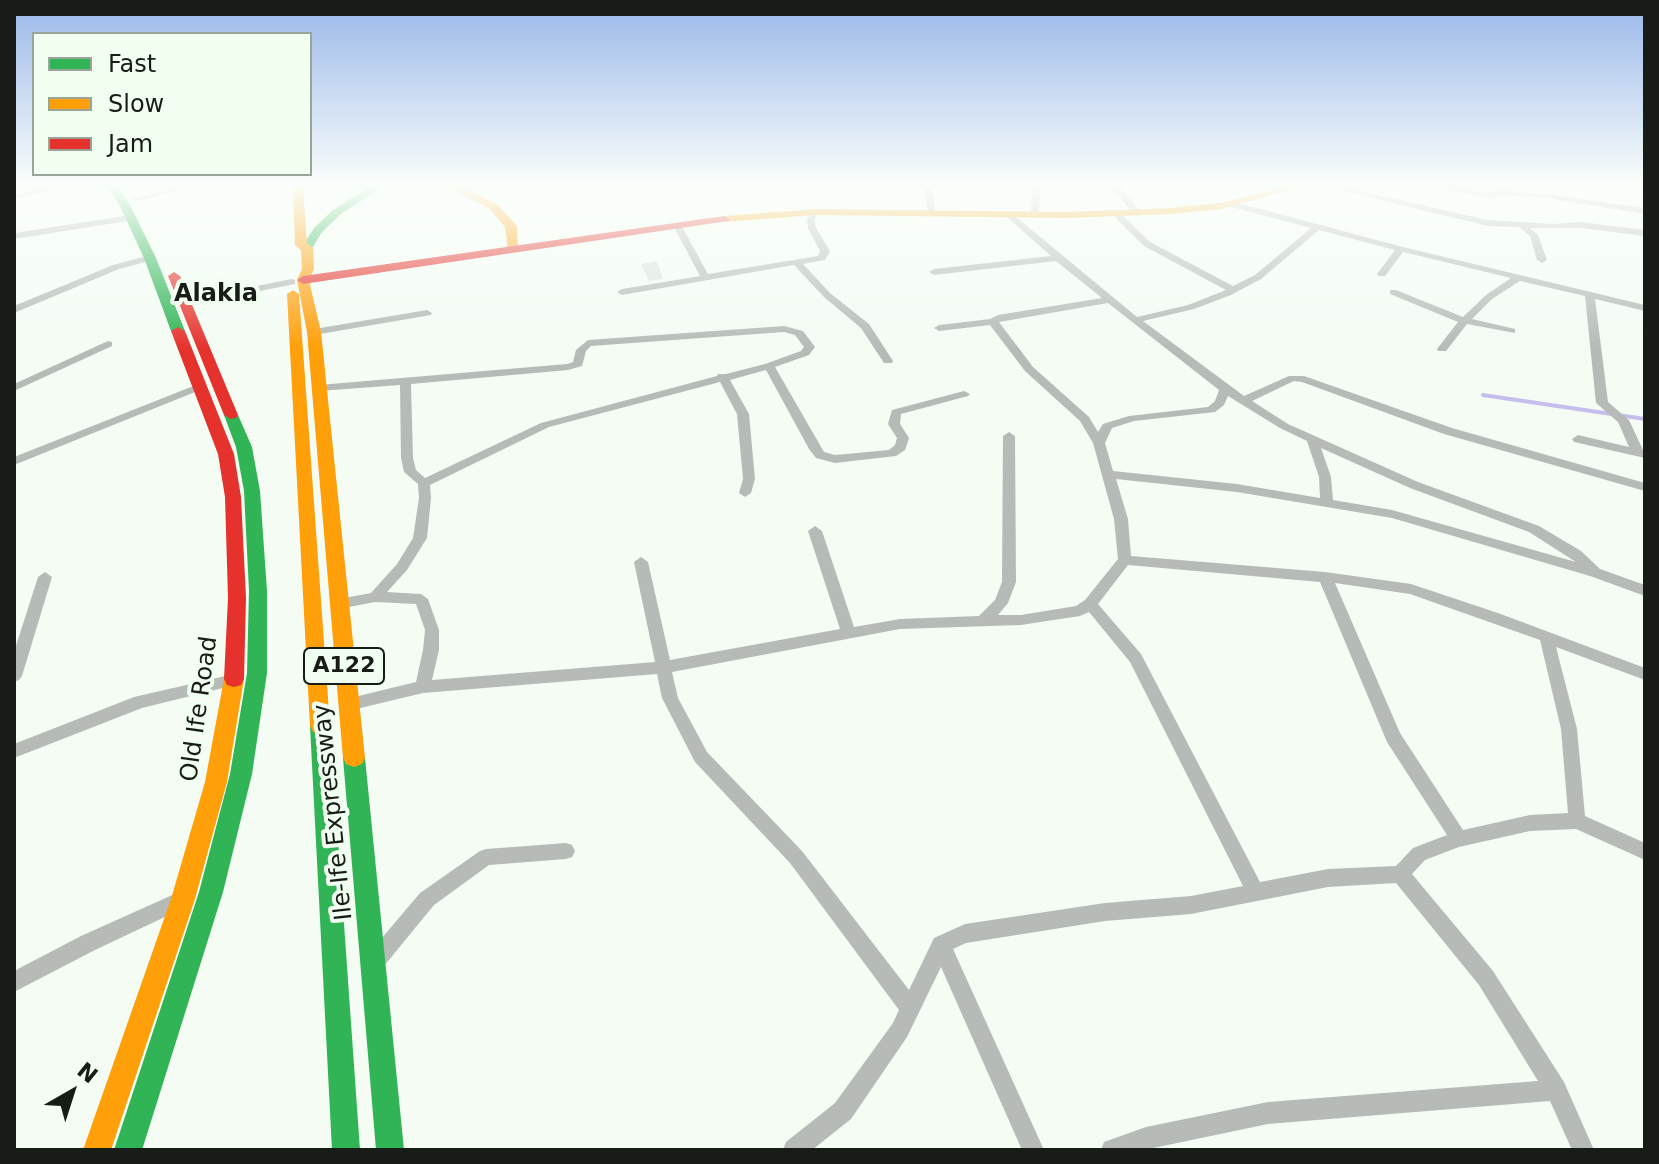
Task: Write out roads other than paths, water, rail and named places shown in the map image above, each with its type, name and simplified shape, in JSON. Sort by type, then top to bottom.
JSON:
[{"type":"main road","name":"Old Ife Road","points":[[97,1150],[183,899],[216,782],[234,680],[237,598],[233,497],[226,454],[201,386],[183,314],[150,258],[144,240]]},
{"type":"main road","name":"Old Ife Road","points":[[128,1150],[211,892],[241,774],[257,673],[258,591],[252,491],[244,447],[149,240]]},
{"type":"main road","name":"Ile-Ife Expressway","points":[[293,240],[298,281],[346,1150]]},
{"type":"main road","name":"Ile-Ife Expressway","points":[[298,281],[308,269],[307,248],[301,245],[301,240]]},
{"type":"main road","points":[[307,248],[312,240]]},
{"type":"main road","points":[[298,281],[514,242],[540,245],[572,240]]},
{"type":"main road","name":"Ile-Ife Expressway","points":[[298,281],[314,332],[347,705],[375,962],[390,1150]]},
{"type":"street","points":[[685,240],[705,277]]},
{"type":"street","points":[[622,292],[822,258],[825,251],[819,240]]},
{"type":"street","points":[[1038,240],[1225,389],[1284,426],[1414,485],[1534,529],[1576,554],[1595,572]]},
{"type":"street","points":[[1143,240],[1233,290]]},
{"type":"street","points":[[1135,320],[1191,307],[1233,290],[1258,277],[1301,240]]},
{"type":"street","points":[[1366,240],[1645,308]]},
{"type":"street","points":[[1536,240],[1542,260]]},
{"type":"street","points":[[1382,274],[1401,249]]},
{"type":"street","points":[[14,310],[116,267],[150,258]]},
{"type":"street","points":[[934,272],[1058,258]]},
{"type":"street","points":[[798,264],[827,295],[865,326],[888,361]]},
{"type":"street","points":[[1442,349],[1466,319],[1518,278]]},
{"type":"street","points":[[183,314],[298,281]]},
{"type":"street","points":[[1393,292],[1466,319],[1511,331]]},
{"type":"street","points":[[1590,295],[1602,403],[1623,420],[1642,454]]},
{"type":"street","points":[[939,328],[993,322],[998,318],[1110,300]]},
{"type":"street","points":[[314,332],[427,313]]},
{"type":"street","points":[[347,705],[423,687],[665,667],[900,624],[1021,620],[1080,611],[1090,604],[1125,560],[1121,519],[1111,475],[1099,443],[1085,419],[1029,369],[993,322]]},
{"type":"street","points":[[319,388],[568,367],[578,364],[581,350],[588,343],[784,329],[799,333],[810,347],[805,353],[769,366],[545,425],[424,483]]},
{"type":"street","points":[[14,388],[108,344]]},
{"type":"street","points":[[769,366],[813,446],[820,455],[835,459],[892,453],[901,447],[903,438],[894,424],[896,412],[964,394]]},
{"type":"street","points":[[722,376],[743,414],[749,479],[745,493]]},
{"type":"street","points":[[1243,401],[1293,378],[1304,379],[1448,431],[1645,487]]},
{"type":"street","points":[[375,597],[402,567],[420,538],[424,483],[410,472],[405,381]]},
{"type":"street","points":[[14,461],[201,386]]},
{"type":"street","points":[[1085,419],[1107,426],[1133,418],[1211,410],[1220,403],[1225,389]]},
{"type":"street","points":[[1099,443],[1107,426]]},
{"type":"street","points":[[985,619],[1001,603],[1009,582],[1009,436]]},
{"type":"street","points":[[1578,439],[1642,454]]},
{"type":"street","points":[[1313,440],[1325,477],[1327,501]]},
{"type":"street","points":[[1111,475],[1327,501],[1430,524],[1595,572],[1645,591]]},
{"type":"street","points":[[815,531],[848,632]]},
{"type":"street","points":[[1125,560],[1325,577],[1411,589],[1645,674]]},
{"type":"street","points":[[641,562],[670,698],[701,757],[796,857],[911,1009]]},
{"type":"street","points":[[14,676],[18,648],[45,577]]},
{"type":"street","points":[[1325,577],[1393,737],[1459,839]]},
{"type":"street","points":[[339,604],[375,597],[421,599],[432,630],[423,687]]},
{"type":"street","points":[[1090,604],[1136,658],[1256,893]]},
{"type":"street","points":[[1547,640],[1569,729],[1577,821]]},
{"type":"street","points":[[14,751],[140,702],[234,680]]},
{"type":"street","points":[[794,1150],[843,1111],[900,1030],[941,945],[965,934],[1105,912],[1191,905],[1328,878],[1400,874],[1419,854],[1459,839],[1530,823],[1577,821],[1645,852]]},
{"type":"street","points":[[375,962],[427,899],[486,857],[566,851]]},
{"type":"street","points":[[1400,874],[1486,978],[1556,1090],[1583,1150]]},
{"type":"street","points":[[14,982],[183,899]]},
{"type":"street","points":[[941,945],[1033,1150]]},
{"type":"street","points":[[1112,1150],[1146,1138],[1268,1113],[1556,1090]]},
{"type":"waterway","points":[[1483,395],[1645,419]]},
{"type":"district","name":"AlakIa","points":[[216,295]]}]
